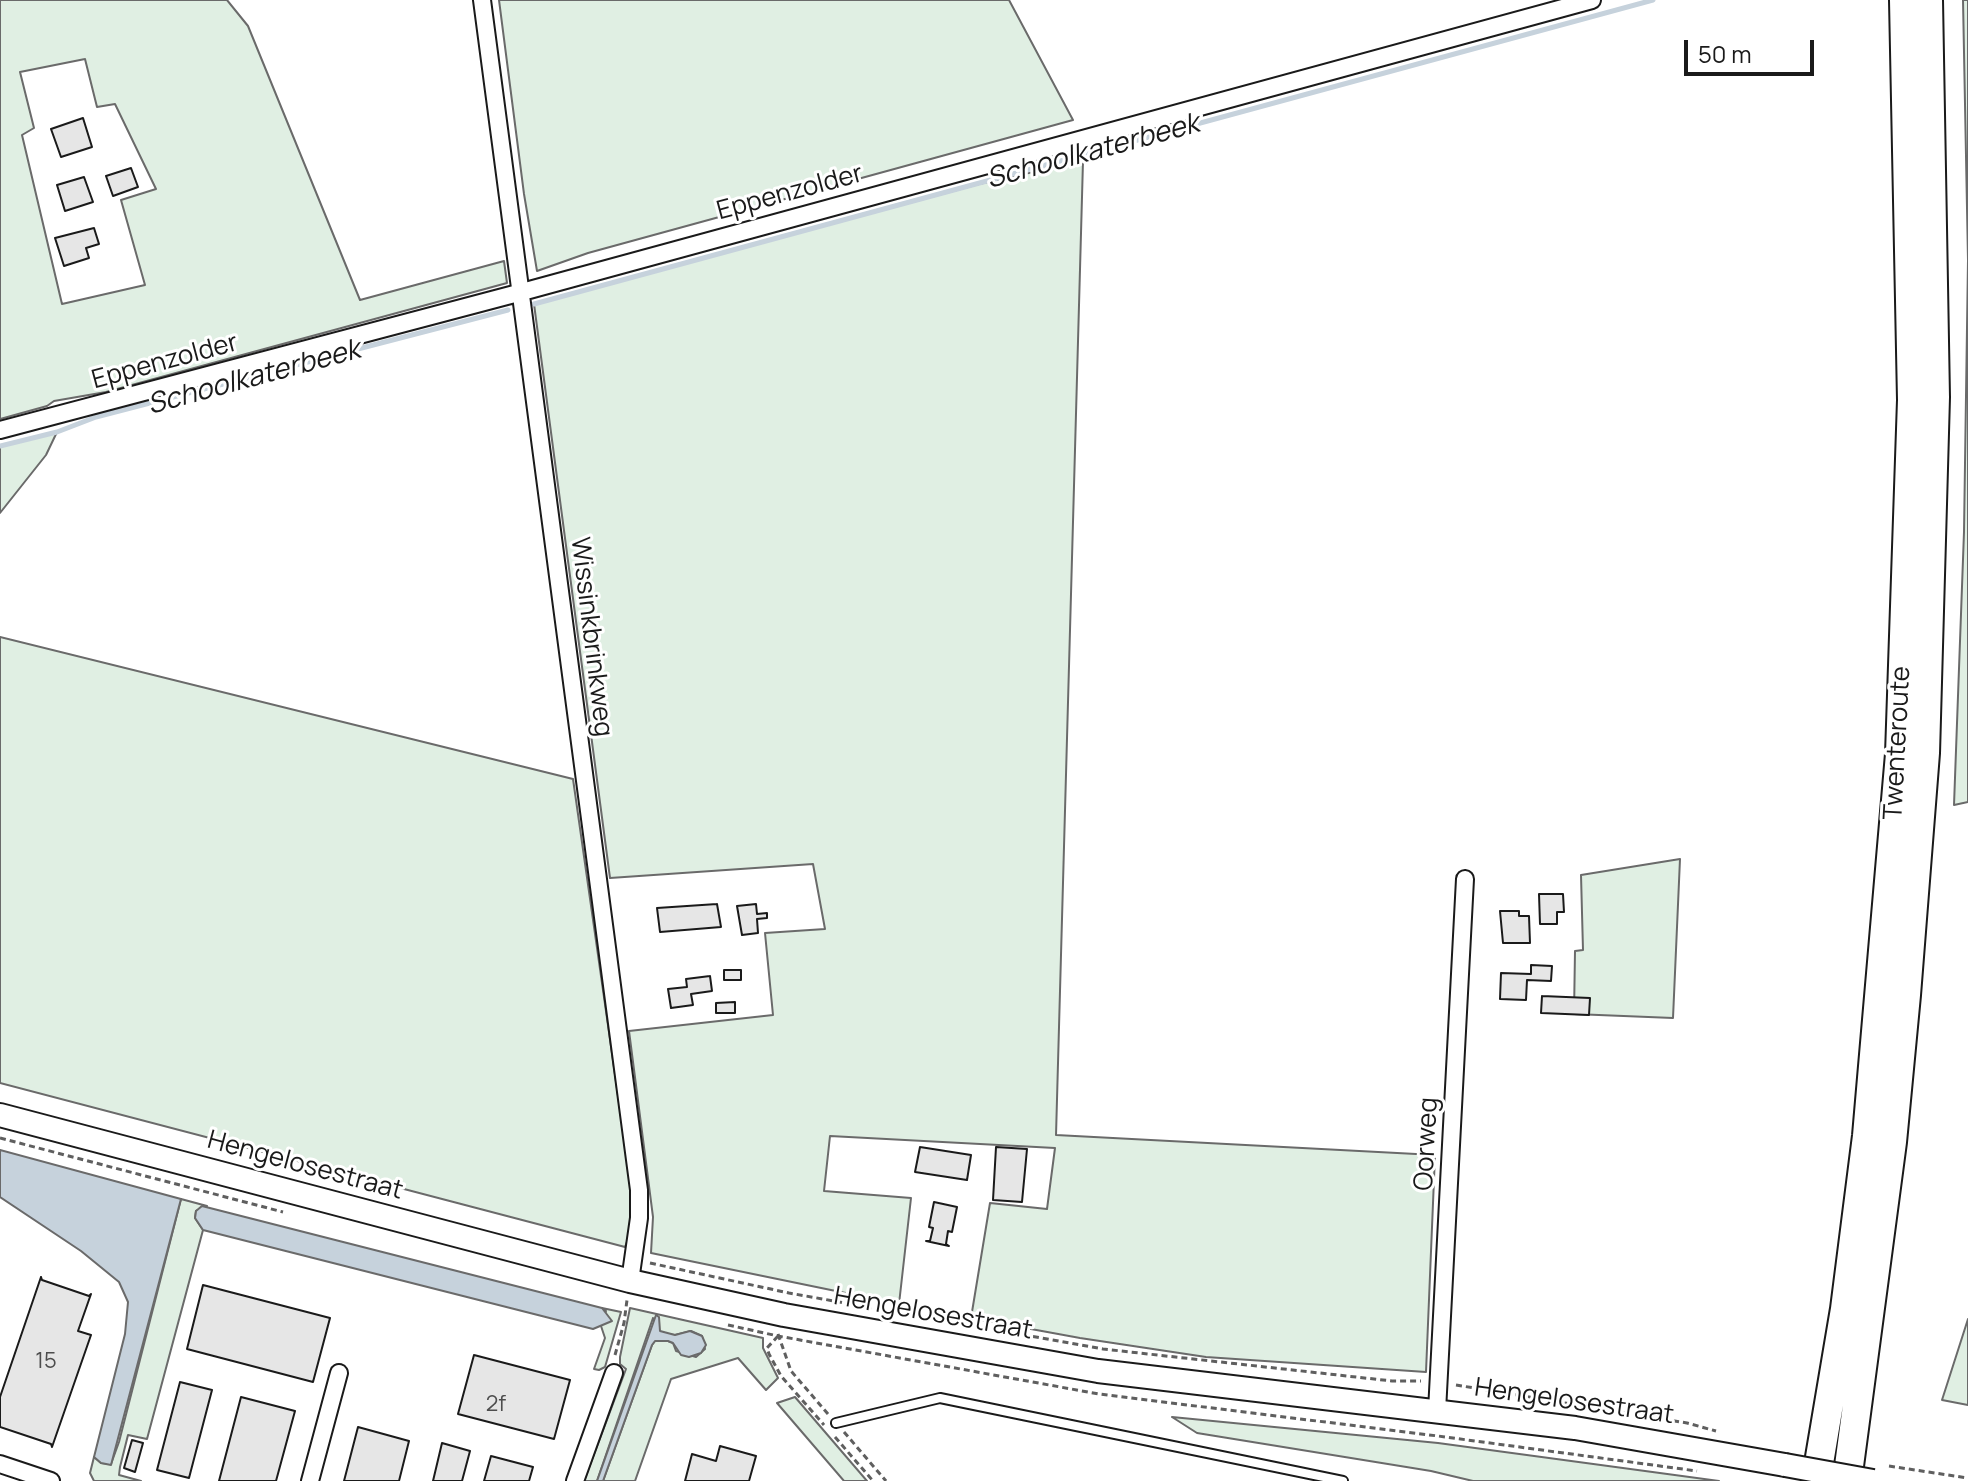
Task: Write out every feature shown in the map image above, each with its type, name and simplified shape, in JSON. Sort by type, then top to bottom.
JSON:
[{"type":"highway","name":"Twenteroute","points":[[1816,1481],[1845,1309],[1867,1136],[1900,754],[1912,400],[1904,0]]},
{"type":"highway","name":"Twenteroute","points":[[1847,1481],[1892,1142],[1925,753],[1935,397],[1928,0]]},
{"type":"main road","name":"Hengelosestraat","points":[[0,1115],[629,1280],[781,1326],[1098,1371],[1575,1428],[1785,1465],[1881,1473]]},
{"type":"street","name":"Wissinkbrinkweg","points":[[482,0],[639,1190],[639,1218],[629,1280]]},
{"type":"street","name":"Eppenzolder","points":[[0,430],[522,292],[1592,0]]},
{"type":"street","name":"Oorweg","points":[[1437,1411],[1465,879]]},
{"type":"street","points":[[310,1481],[339,1373]]},
{"type":"street","points":[[575,1481],[614,1373]]},
{"type":"street","points":[[0,1464],[51,1481]]},
{"type":"lane","points":[[836,1423],[940,1398],[1343,1481]]},
{"type":"path","points":[[614,1373],[629,1280]]},
{"type":"path","name":"Hengelosestraat","points":[[629,1280],[789,1293],[1103,1349],[1392,1381],[1438,1381],[1687,1423],[1727,1435]]},
{"type":"path","points":[[781,1326],[791,1371],[886,1481]]},
{"type":"path","points":[[781,1326],[767,1348],[781,1376],[873,1481]]},
{"type":"path","points":[[1881,1473],[1968,1478]]},
{"type":"green space","points":[[0,0],[227,0],[248,26],[360,300],[504,261],[507,283],[106,392],[54,401],[47,406],[0,419]],"holes":[[[85,59],[97,107],[115,104],[156,189],[121,200],[145,285],[62,304],[22,135],[34,128],[20,72]]]},
{"type":"green space","points":[[499,0],[1009,0],[1073,120],[588,253],[537,271]]},
{"type":"green space","points":[[1963,0],[1968,0],[1968,260]]},
{"type":"green space","points":[[1083,161],[1056,1135],[1435,1155],[1426,1372],[1206,1357],[971,1318],[990,1203],[1047,1209],[1055,1148],[830,1136],[824,1191],[911,1198],[899,1304],[651,1253],[653,1217],[629,1031],[773,1015],[765,933],[825,929],[813,864],[610,878],[534,304],[979,184]]},
{"type":"green space","points":[[1968,260],[1968,802],[1954,805],[1964,532]]},
{"type":"green space","points":[[57,432],[46,455],[0,513],[0,446]]},
{"type":"green space","points":[[0,637],[573,779],[633,1201],[630,1234],[625,1247],[0,1083]]},
{"type":"green space","points":[[1680,859],[1673,1018],[1574,1014],[1575,951],[1583,950],[1581,875]]},
{"type":"green space","points":[[181,1199],[207,1206],[196,1211],[195,1218],[203,1230],[147,1439],[128,1435],[120,1467],[119,1475],[141,1481],[94,1481],[90,1473],[94,1457],[101,1463],[111,1464],[119,1442]]},
{"type":"green space","points":[[602,1308],[621,1312],[605,1367],[599,1370],[594,1369],[605,1338],[601,1326],[606,1311]]},
{"type":"green space","points":[[630,1308],[763,1338],[763,1348],[778,1378],[766,1390],[738,1358],[671,1379],[635,1481],[603,1481],[655,1341],[668,1341],[673,1343],[676,1351],[696,1357],[705,1349],[702,1336],[691,1331],[665,1334],[659,1331],[653,1318],[597,1481],[584,1481],[626,1369],[620,1364],[620,1357]]},
{"type":"green space","points":[[1968,1319],[1968,1405],[1942,1400]]},
{"type":"green space","points":[[795,1397],[867,1481],[844,1481],[777,1403]]},
{"type":"green space","points":[[1172,1417],[1438,1443],[1719,1481],[1473,1481],[1431,1471],[1197,1433]]},
{"type":"shaded area","points":[[0,1150],[181,1199],[111,1465],[101,1463],[94,1457],[125,1334],[128,1302],[119,1282],[81,1251],[0,1197]]},
{"type":"shaded area","points":[[202,1206],[602,1308],[612,1321],[593,1329],[203,1230],[195,1218],[196,1211]]},
{"type":"shaded area","points":[[656,1315],[659,1317],[660,1331],[675,1335],[690,1331],[702,1336],[706,1345],[701,1353],[689,1357],[681,1355],[673,1343],[655,1341],[603,1481],[597,1481]]},
{"type":"building","points":[[83,118],[92,147],[61,157],[51,129]]},
{"type":"building","points":[[131,168],[138,187],[113,196],[106,176]]},
{"type":"building","points":[[84,177],[93,202],[65,211],[57,185]]},
{"type":"building","points":[[94,228],[99,244],[86,248],[89,258],[64,266],[55,238]]},
{"type":"building","points":[[1539,894],[1563,894],[1564,912],[1557,912],[1557,924],[1540,924]]},
{"type":"building","points":[[717,904],[721,927],[660,932],[657,908]]},
{"type":"building","points":[[756,904],[757,914],[767,913],[767,918],[757,919],[758,933],[742,935],[737,906]]},
{"type":"building","points":[[1500,911],[1519,911],[1519,916],[1529,916],[1530,943],[1503,943]]},
{"type":"building","points":[[1531,965],[1552,966],[1551,981],[1527,980],[1526,1000],[1500,999],[1501,973],[1531,974]]},
{"type":"building","points":[[724,970],[741,970],[741,980],[724,980]]},
{"type":"building","points":[[710,976],[712,991],[691,994],[693,1005],[671,1008],[668,989],[687,987],[686,979]]},
{"type":"building","points":[[1542,996],[1590,998],[1589,1015],[1541,1013]]},
{"type":"building","points":[[735,1002],[735,1013],[716,1013],[716,1003]]},
{"type":"building","points":[[920,1147],[971,1155],[967,1180],[915,1172]]},
{"type":"building","points":[[996,1147],[1027,1149],[1022,1202],[993,1200]]},
{"type":"building","points":[[934,1202],[957,1207],[952,1232],[948,1231],[946,1244],[949,1246],[926,1241],[930,1241],[933,1228],[929,1227]]},
{"type":"building","points":[[41,1277],[42,1280],[89,1296],[91,1294],[78,1331],[91,1335],[52,1447],[51,1444],[0,1427],[0,1397]]},
{"type":"building","points":[[203,1285],[330,1318],[313,1382],[187,1349]]},
{"type":"building","points":[[474,1355],[570,1380],[554,1439],[458,1414]]},
{"type":"building","points":[[180,1382],[212,1390],[189,1478],[157,1470]]},
{"type":"building","points":[[241,1397],[295,1411],[276,1481],[219,1481]]},
{"type":"building","points":[[358,1427],[409,1441],[399,1481],[344,1481]]},
{"type":"building","points":[[132,1440],[143,1443],[135,1472],[124,1468]]},
{"type":"building","points":[[442,1443],[470,1451],[462,1481],[433,1481]]},
{"type":"building","points":[[720,1446],[756,1456],[749,1481],[685,1481],[692,1454],[716,1461]]},
{"type":"building","points":[[491,1456],[533,1467],[529,1481],[484,1481]]},
{"type":"waterway","name":"Schoolkaterbeek","points":[[534,304],[1653,0]]},
{"type":"waterway","name":"Schoolkaterbeek","points":[[0,446],[57,432],[96,417],[508,310]]}]
